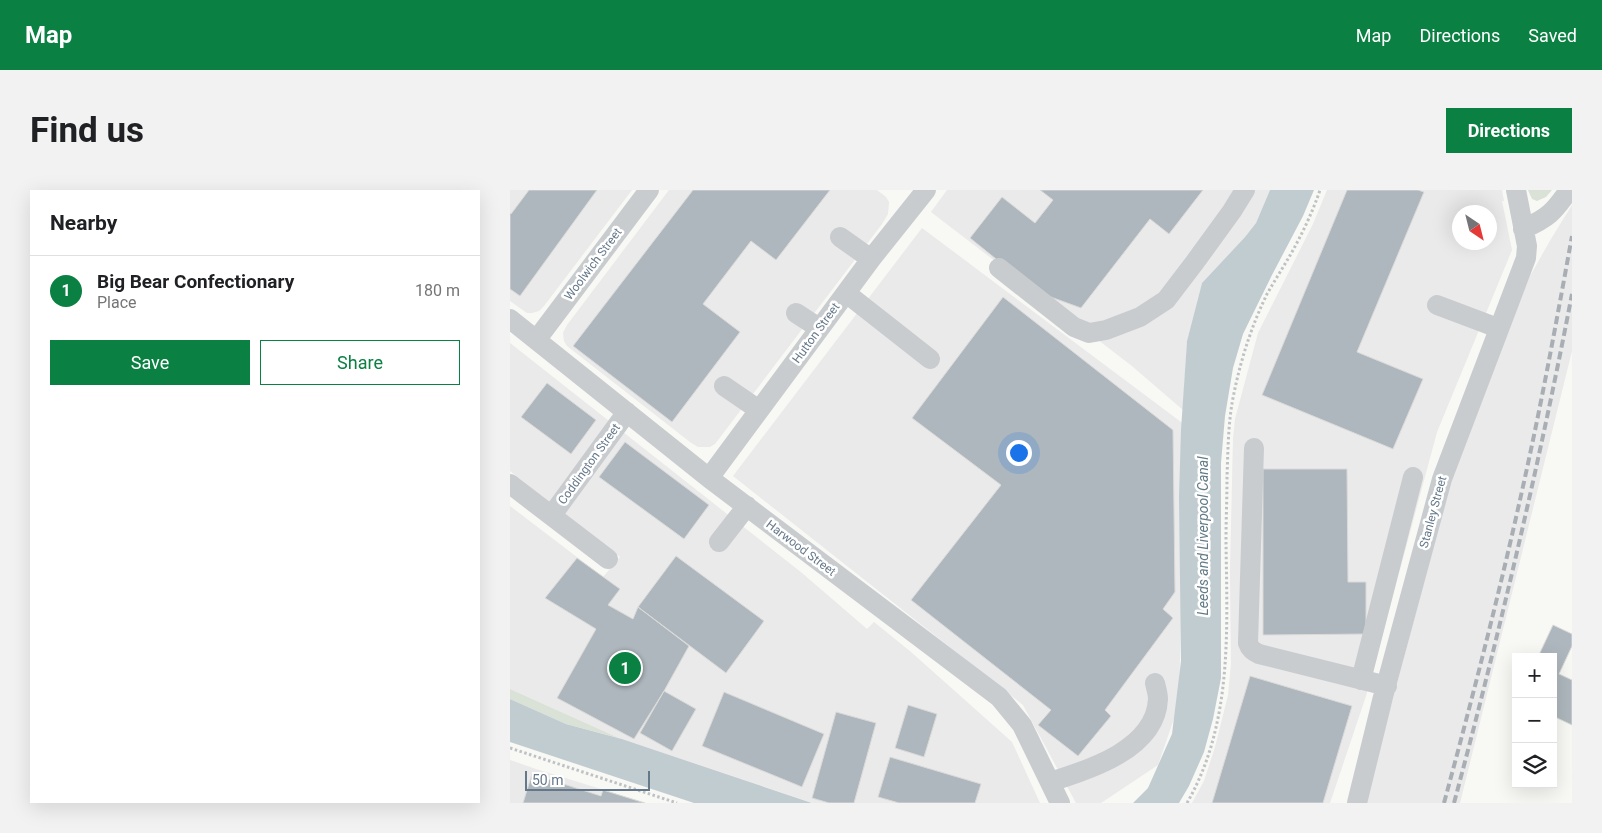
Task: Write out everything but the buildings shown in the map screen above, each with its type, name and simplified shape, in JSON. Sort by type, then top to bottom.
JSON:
[{"type":"street","name":"Woolwich Street","points":[[537,339],[649,190]]},
{"type":"street","points":[[1000,268],[1074,327],[1089,333],[1106,330],[1140,317],[1166,300],[1232,211],[1245,190]]},
{"type":"street","name":"Stanley Street","points":[[1357,803],[1442,478],[1526,258],[1527,246],[1516,190]]},
{"type":"street","points":[[1523,228],[1537,223],[1552,214],[1569,190]]},
{"type":"street","name":"Hutton Street","points":[[709,478],[872,259],[916,193]]},
{"type":"street","points":[[840,237],[872,259]]},
{"type":"street","points":[[846,293],[930,359]]},
{"type":"street","points":[[1437,304],[1498,328]]},
{"type":"street","points":[[796,313],[819,328]]},
{"type":"street","name":"Harwood Street","points":[[510,319],[709,478],[999,697],[1022,725],[1060,803]]},
{"type":"street","points":[[724,386],[759,410]]},
{"type":"street","name":"Coddington Street","points":[[552,515],[627,412]]},
{"type":"street","points":[[1254,448],[1248,633],[1251,650],[1259,654],[1387,686]]},
{"type":"street","points":[[1361,680],[1413,477]]},
{"type":"street","points":[[510,484],[608,559]]},
{"type":"street","points":[[719,542],[746,506]]},
{"type":"street","points":[[1050,782],[1090,770],[1100,765],[1141,736],[1150,724],[1156,710],[1158,697],[1155,683]]},
{"type":"path","points":[[510,748],[677,803]]},
{"type":"shaded area","points":[[510,190],[632,190],[544,306],[539,311],[532,313],[527,313],[510,301]]},
{"type":"shaded area","points":[[669,190],[877,190],[889,202],[888,214],[882,224],[715,444],[710,447],[698,447],[690,442],[567,346],[564,341],[563,333],[567,325]]},
{"type":"shaded area","points":[[947,190],[1270,190],[1256,223],[1202,283],[1187,341],[1183,410],[1132,366],[931,212]]},
{"type":"shaded area","points":[[1327,190],[1502,190],[1504,201],[1502,201],[1512,250],[1437,432],[1366,696],[1330,803],[1192,803],[1204,781],[1228,695],[1231,664],[1230,571],[1233,439],[1235,419],[1258,333],[1313,224]]},
{"type":"shaded area","points":[[1528,190],[1552,190],[1546,197],[1537,201],[1532,199]]},
{"type":"shaded area","points":[[1572,205],[1572,351],[1460,803],[1365,803],[1457,459],[1530,276]]},
{"type":"shaded area","points":[[922,228],[1185,425],[1179,704],[1158,765],[1101,803],[1076,803],[1023,705],[733,476]]},
{"type":"shaded area","points":[[510,343],[802,573],[867,629],[874,622],[911,652],[1012,742],[1040,803],[813,803],[619,738],[510,689],[510,506],[603,577],[620,557],[510,471]]},
{"type":"shaded area","points":[[510,689],[619,738],[566,724],[510,699]]},
{"type":"shaded area","points":[[510,760],[536,769],[646,803],[510,803]]},
{"type":"water","name":"Leeds and Liverpool Canal","points":[[1270,190],[1314,190],[1303,216],[1243,334],[1233,368],[1225,416],[1221,463],[1221,678],[1213,719],[1204,752],[1179,803],[1133,803],[1148,788],[1172,734],[1181,661],[1179,497],[1187,341],[1202,283],[1256,223]]},
{"type":"water","points":[[510,699],[566,724],[622,739],[812,803],[694,803],[510,742]]},
{"type":"railway","points":[[1444,803],[1520,502],[1572,236]]},
{"type":"railway","points":[[1454,803],[1518,550],[1572,294]]},
{"type":"place","name":"Big Bear Confectionary","points":[[625,668]]}]
